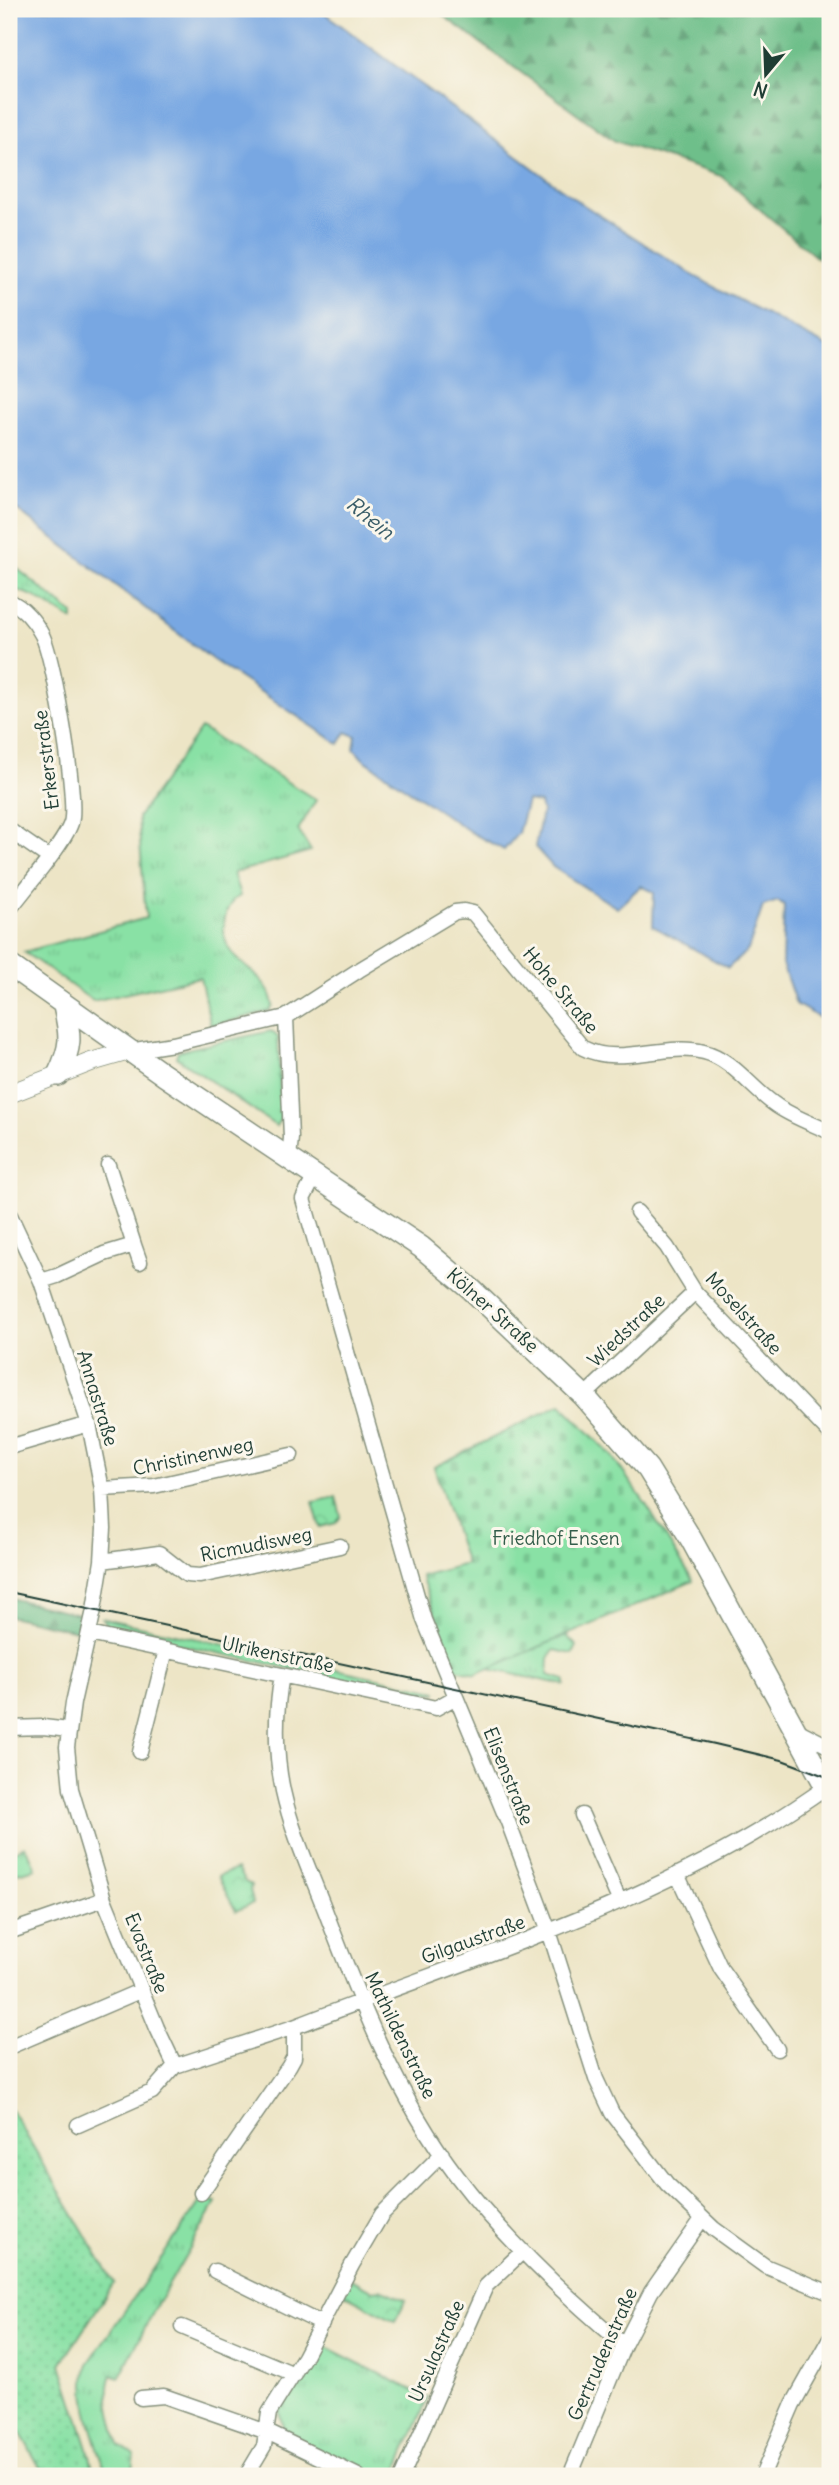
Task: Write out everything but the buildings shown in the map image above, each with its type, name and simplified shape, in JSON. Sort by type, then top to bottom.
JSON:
[{"type":"main road","name":"Kölner Straße","points":[[9,965],[129,1051],[421,1247],[471,1289],[584,1396],[648,1469],[691,1539],[829,1788]]},
{"type":"main road","points":[[58,1075],[70,1049],[71,1037],[64,1006]]},
{"type":"street","name":"Erkerstraße","points":[[9,601],[31,619],[43,637],[62,715],[73,816],[70,827],[9,910]]},
{"type":"street","points":[[9,830],[48,857]]},
{"type":"street","name":"Hohe Straße","points":[[129,1051],[173,1044],[286,1017],[443,919],[455,912],[464,911],[473,913],[583,1048],[596,1055],[667,1049],[706,1052],[726,1063],[777,1106],[830,1132]]},
{"type":"street","points":[[286,1017],[291,1138],[289,1158]]},
{"type":"street","points":[[9,1094],[91,1062],[129,1051]]},
{"type":"street","points":[[108,1165],[140,1262]]},
{"type":"street","name":"Elisenstraße","points":[[315,1176],[303,1199],[425,1620],[549,1931],[596,2079],[612,2113],[667,2184],[702,2219],[765,2266],[830,2293]]},
{"type":"street","name":"Moselstraße","points":[[637,1212],[667,1247],[695,1292],[830,1434]]},
{"type":"street","name":"Annastraße","points":[[9,1213],[41,1281],[89,1424],[102,1489],[104,1528],[95,1605]]},
{"type":"street","points":[[41,1281],[104,1254],[134,1245]]},
{"type":"street","name":"Wiedstraße","points":[[584,1396],[695,1292]]},
{"type":"street","points":[[9,1447],[89,1424]]},
{"type":"street","name":"Christinenweg","points":[[102,1489],[154,1486],[291,1455]]},
{"type":"street","name":"Ricmudisweg","points":[[102,1561],[159,1553],[187,1575],[200,1576],[341,1546]]},
{"type":"street","name":"Evastraße","points":[[95,1605],[69,1730],[67,1747],[71,1789],[104,1899],[175,2066]]},
{"type":"street","name":"Ulrikenstraße","points":[[89,1634],[436,1708],[456,1697]]},
{"type":"street","points":[[140,1752],[166,1650]]},
{"type":"street","name":"Mathildenstraße","points":[[282,1675],[277,1717],[277,1753],[291,1823],[360,2001],[408,2099],[456,2176],[522,2252],[624,2345]]},
{"type":"street","points":[[9,1728],[43,1727],[69,1730]]},
{"type":"street","points":[[794,1728],[830,1747]]},
{"type":"street","name":"Gilgaustraße","points":[[294,2027],[549,1931],[620,1900],[726,1851],[829,1788]]},
{"type":"street","points":[[582,1815],[620,1900]]},
{"type":"street","points":[[677,1874],[722,1969],[776,2049]]},
{"type":"street","points":[[9,1932],[104,1899]]},
{"type":"street","points":[[9,2047],[142,1990]]},
{"type":"street","points":[[78,2125],[152,2092],[175,2066],[294,2027],[295,2049],[289,2066],[201,2193]]},
{"type":"street","points":[[246,2476],[264,2446],[269,2413],[294,2374],[382,2214],[442,2154]]},
{"type":"street","name":"Gertrudenstraße","points":[[570,2476],[624,2345],[651,2292],[702,2219]]},
{"type":"street","name":"Ursulastraße","points":[[402,2476],[486,2286],[522,2252]]},
{"type":"street","points":[[215,2271],[322,2324]]},
{"type":"street","points":[[182,2327],[294,2374]]},
{"type":"street","points":[[762,2476],[793,2404],[823,2362],[830,2338]]},
{"type":"street","points":[[141,2398],[164,2396],[267,2432],[358,2476]]},
{"type":"green space","points":[[434,9],[830,9],[830,265],[816,257],[721,176],[615,141]]},
{"type":"green space","points":[[9,562],[73,614],[73,620],[33,596],[9,587]]},
{"type":"green space","points":[[201,728],[316,800],[298,830],[311,851],[233,873],[240,896],[233,900],[227,912],[224,922],[225,939],[237,959],[263,982],[273,1006],[270,1011],[211,1026],[200,977],[93,1001],[24,952],[146,918],[138,817]]},
{"type":"green space","points":[[271,1031],[278,1037],[281,1118],[276,1126],[176,1057],[178,1051]]},
{"type":"green space","name":"Friedhof Ensen","points":[[561,1404],[611,1455],[647,1506],[693,1581],[476,1674],[456,1669],[421,1576],[466,1564],[434,1467]]},
{"type":"green space","points":[[336,1497],[341,1516],[336,1523],[320,1527],[313,1502]]},
{"type":"green space","points":[[9,1598],[79,1614],[77,1631],[9,1616]]},
{"type":"green space","points":[[102,1618],[437,1693],[413,1695],[116,1631],[107,1626]]},
{"type":"green space","points":[[565,1635],[577,1646],[573,1654],[554,1650],[549,1658],[548,1675],[565,1680],[565,1685],[488,1669]]},
{"type":"green space","points":[[25,1846],[36,1868],[9,1875],[9,1853]]},
{"type":"green space","points":[[237,1869],[245,1882],[251,1885],[253,1903],[236,1911],[218,1876]]},
{"type":"green space","points":[[9,2106],[114,2283],[61,2364],[94,2476],[45,2476],[9,2413]]},
{"type":"green space","points":[[202,2199],[216,2203],[158,2303],[119,2378],[112,2375],[109,2401],[119,2446],[135,2455],[133,2470],[125,2470],[126,2476],[107,2476],[87,2406],[85,2377],[88,2364]]},
{"type":"green space","points":[[349,2278],[372,2290],[381,2289],[406,2300],[395,2321],[342,2293]]},
{"type":"green space","points":[[320,2344],[428,2398],[396,2472],[382,2476],[359,2470],[284,2431],[279,2411]]},
{"type":"water","name":"Rhein","points":[[9,9],[319,9],[579,202],[696,277],[830,348],[830,1024],[796,1004],[782,964],[784,905],[778,901],[763,906],[748,950],[728,968],[653,926],[654,892],[641,886],[617,908],[553,867],[535,847],[542,812],[540,803],[527,801],[518,833],[504,850],[472,833],[363,759],[354,749],[356,736],[346,732],[339,744],[213,660],[9,504]]},
{"type":"tram line","points":[[9,1592],[715,1744],[782,1760],[830,1778]]}]
